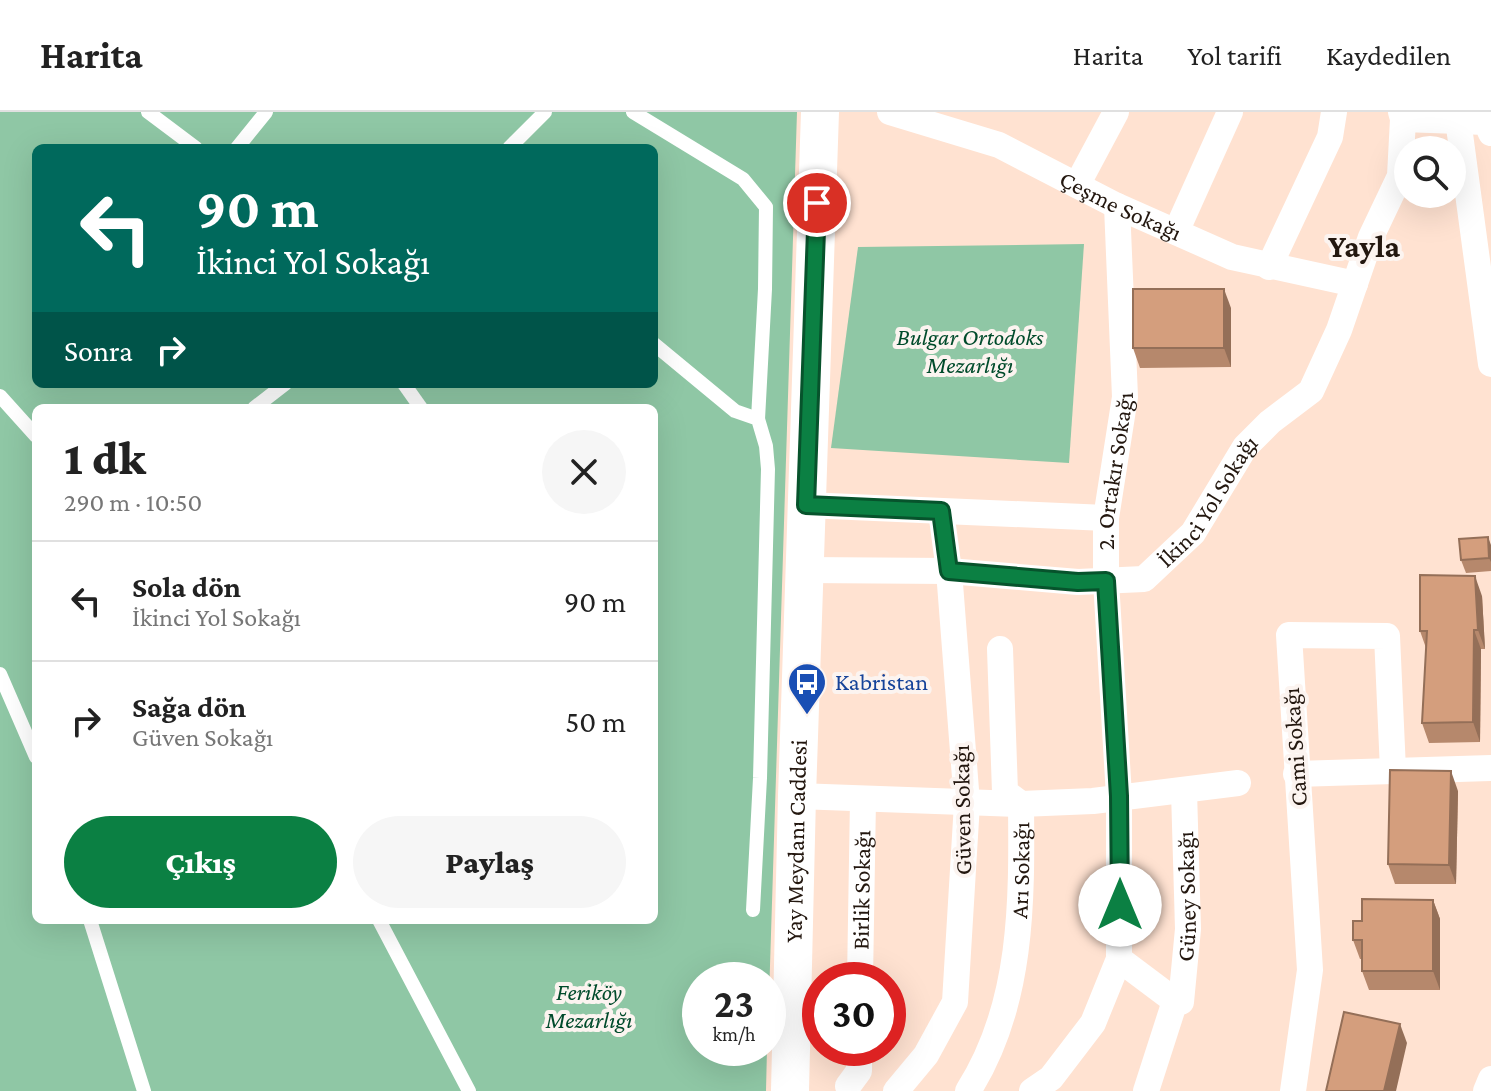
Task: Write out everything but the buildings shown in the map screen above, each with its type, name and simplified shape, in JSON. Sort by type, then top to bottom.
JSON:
[{"type":"street","name":"Yay Meydanı Caddesi","points":[[790,1091],[820,112]]},
{"type":"street","name":"Çeşme Sokağı","points":[[890,112],[934,118],[999,145],[1117,206],[1232,257],[1355,284]]},
{"type":"street","points":[[1077,185],[1116,112]]},
{"type":"street","points":[[1176,232],[1230,112]]},
{"type":"street","points":[[1269,267],[1330,137],[1334,112]]},
{"type":"street","name":"İkinci Yol Sokağı","points":[[804,570],[949,571],[1064,581],[1144,579],[1193,533],[1245,447],[1270,422],[1311,391],[1339,330],[1371,237],[1400,176],[1402,115],[1458,117],[1486,122],[1491,133]]},
{"type":"street","points":[[1458,117],[1491,364]]},
{"type":"street","name":"2. Ortakır Sokağı","points":[[1032,1091],[1051,1078],[1093,1023],[1119,959],[1119,796],[1106,581],[1106,518],[1125,397],[1117,206]]},
{"type":"street","points":[[806,505],[1106,518]]},
{"type":"street","name":"Güven Sokağı","points":[[896,1091],[926,1055],[955,1002],[967,803],[949,571],[941,511]]},
{"type":"street","name":"Cami Sokağı","points":[[1293,1091],[1310,970],[1289,635],[1387,636],[1393,770]]},
{"type":"street","name":"Arı Sokağı","points":[[968,1091],[978,1076],[1007,1003],[1017,945],[1021,804],[1005,792],[1000,649]]},
{"type":"street","points":[[1296,774],[1491,768]]},
{"type":"street","points":[[797,796],[1021,804],[1093,801],[1238,783]]},
{"type":"street","name":"Güney Sokağı","points":[[1181,1002],[1188,929],[1184,791]]},
{"type":"street","name":"Birlik Sokağı","points":[[860,962],[863,799]]},
{"type":"street","name":"Güney Sokağı","points":[[1119,959],[1175,1001],[1146,1091]]},
{"type":"street","points":[[848,1086],[859,1071],[859,1066]]},
{"type":"street","points":[[1486,1091],[1491,1079]]},
{"type":"lane","points":[[148,112],[191,144]]},
{"type":"lane","points":[[240,144],[266,112]]},
{"type":"lane","points":[[513,144],[545,112]]},
{"type":"lane","points":[[633,112],[743,179],[766,207],[758,419],[766,446],[768,469],[760,778],[753,910]]},
{"type":"lane","points":[[658,347],[735,411],[758,419]]},
{"type":"lane","points":[[259,404],[280,388]]},
{"type":"lane","points":[[0,396],[32,432]]},
{"type":"lane","points":[[0,674],[32,748]]},
{"type":"lane","points":[[91,924],[144,1091]]},
{"type":"lane","points":[[381,924],[469,1091]]},
{"type":"green space","name":"Feriköy Mezarlığı","points":[[0,112],[797,112],[770,962],[682,962],[682,1066],[767,1066],[766,1091],[0,1091]]},
{"type":"green space","name":"Bulgar Ortodoks Mezarlığı","points":[[1084,244],[1069,463],[831,448],[858,247]]},
{"type":"place","name":"Kabristan","points":[[807,716]]},
{"type":"district","name":"Yayla","points":[[1364,246]]},
{"type":"route","points":[[817,203],[806,505],[941,511],[949,571],[1010,578],[1106,581],[1119,796],[1120,905]]}]
